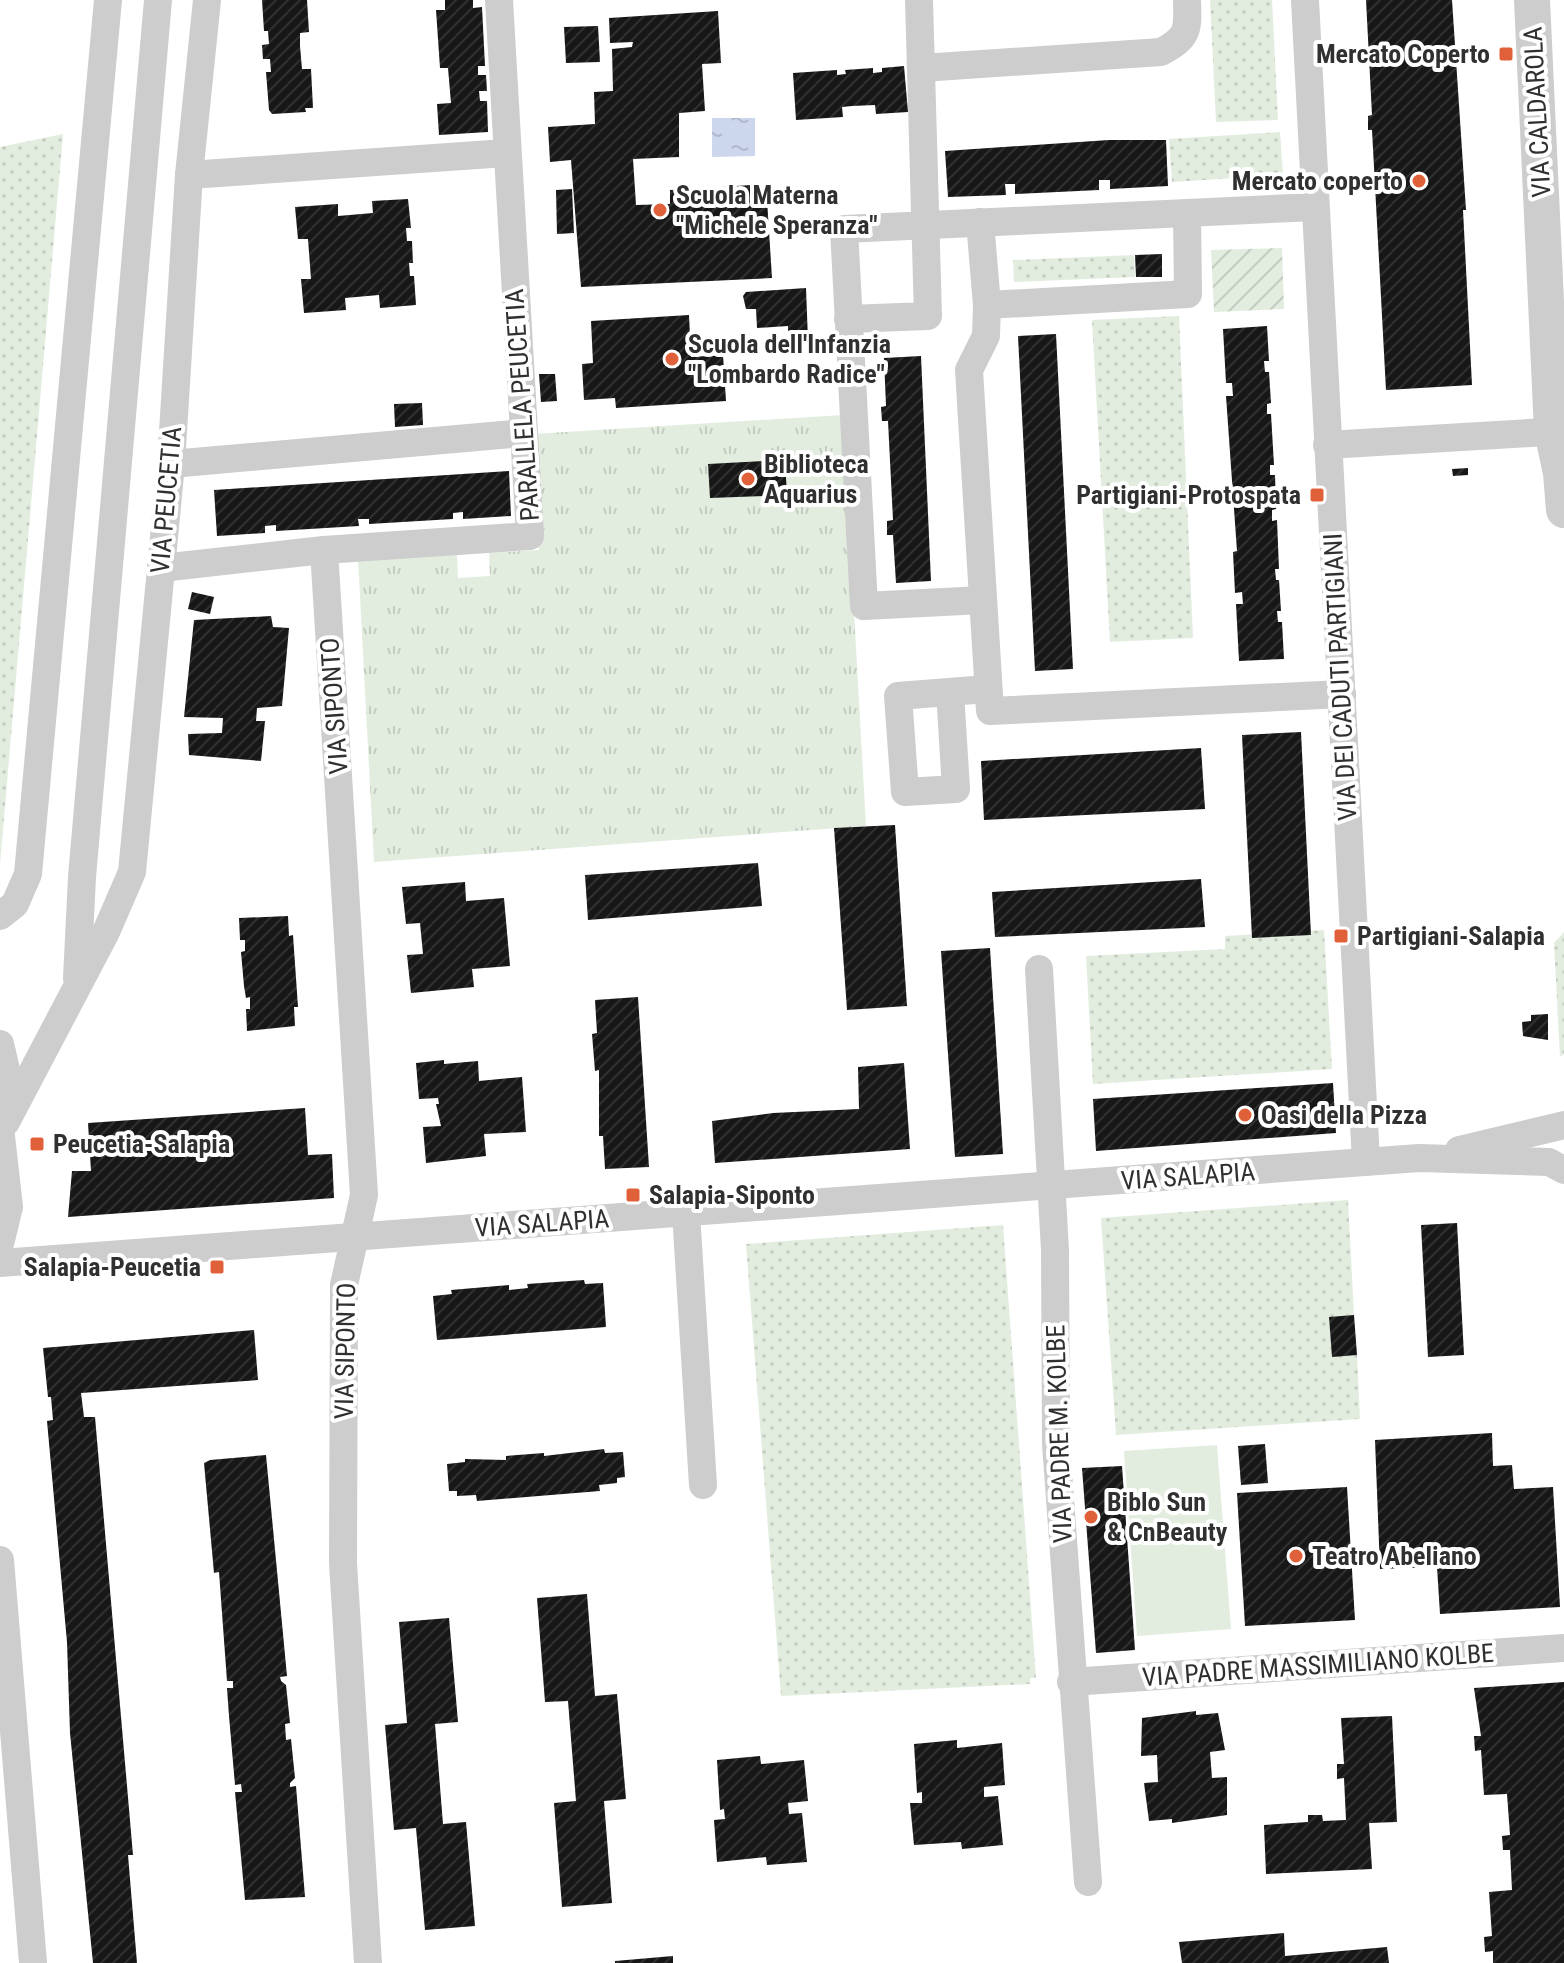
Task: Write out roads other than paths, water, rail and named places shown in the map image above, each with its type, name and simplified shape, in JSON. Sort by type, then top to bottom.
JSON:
[{"type":"street","points":[[0,916],[15,904],[28,874],[108,0]]},
{"type":"street","name":"VIA PEUCETIA","points":[[77,987],[82,877],[158,0]]},
{"type":"street","name":"VIA PEUCETIA","points":[[2,1132],[132,872],[171,464],[189,175],[207,0]]},
{"type":"street","name":"PARALLELA PEUCETIA","points":[[161,568],[324,550],[530,536],[499,0]]},
{"type":"street","points":[[848,319],[928,316],[919,0]]},
{"type":"street","points":[[922,68],[1161,52],[1181,41],[1188,25],[1187,0]]},
{"type":"street","name":"VIA DEI CADUTI PARTIGIANI","points":[[1305,0],[1366,1162]]},
{"type":"street","name":"VIA CALDAROLA","points":[[1532,0],[1564,510]]},
{"type":"street","points":[[189,175],[506,153]]},
{"type":"street","points":[[983,600],[864,606],[844,229],[1315,207]]},
{"type":"street","points":[[987,305],[1188,294],[1187,213]]},
{"type":"street","points":[[980,222],[987,305],[986,336],[969,370],[990,711],[1342,694]]},
{"type":"street","points":[[1327,445],[1558,431]]},
{"type":"street","points":[[171,464],[524,433]]},
{"type":"street","name":"VIA SIPONTO","points":[[324,550],[364,1195],[344,1285],[343,1563],[368,1963]]},
{"type":"street","points":[[950,692],[987,689]]},
{"type":"street","name":"VIA PADRE M. KOLBE","points":[[1039,969],[1051,1186],[1056,1444],[1088,1882]]},
{"type":"street","points":[[0,1044],[10,1087],[2,1132],[9,1207],[0,1244]]},
{"type":"street","name":"VIA SALAPIA","points":[[1419,1158],[1564,1125]]},
{"type":"street","name":"VIA SALAPIA","points":[[0,1263],[1419,1158],[1549,1162],[1564,1170]]},
{"type":"street","points":[[686,1213],[703,1485]]},
{"type":"street","points":[[0,1560],[33,1963]]},
{"type":"street","name":"VIA PADRE MASSIMILIANO KOLBE","points":[[1071,1682],[1564,1648]]},
{"type":"water","points":[[712,118],[755,118],[755,156],[712,157]]},
{"type":"place","name":"Mercato Coperto","points":[[1506,54]]},
{"type":"place","name":"Mercato coperto","points":[[1419,181]]},
{"type":"place","name":"Scuola Materna \"Michele Speranza\"","points":[[660,210]]},
{"type":"place","name":"Scuola dell'Infanzia \"Lombardo Radice\"","points":[[672,359]]},
{"type":"place","name":"Biblioteca Aquarius","points":[[748,479]]},
{"type":"place","name":"Partigiani-Protospata","points":[[1317,495]]},
{"type":"place","name":"Partigiani-Salapia","points":[[1341,936]]},
{"type":"place","name":"Oasi della Pizza","points":[[1245,1115]]},
{"type":"place","name":"Peucetia-Salapia","points":[[37,1144]]},
{"type":"place","name":"Salapia-Siponto","points":[[633,1195]]},
{"type":"place","name":"Salapia-Peucetia","points":[[217,1267]]},
{"type":"place","name":"Biblo Sun & CnBeauty","points":[[1091,1517]]},
{"type":"place","name":"Teatro Abeliano","points":[[1296,1556]]}]
